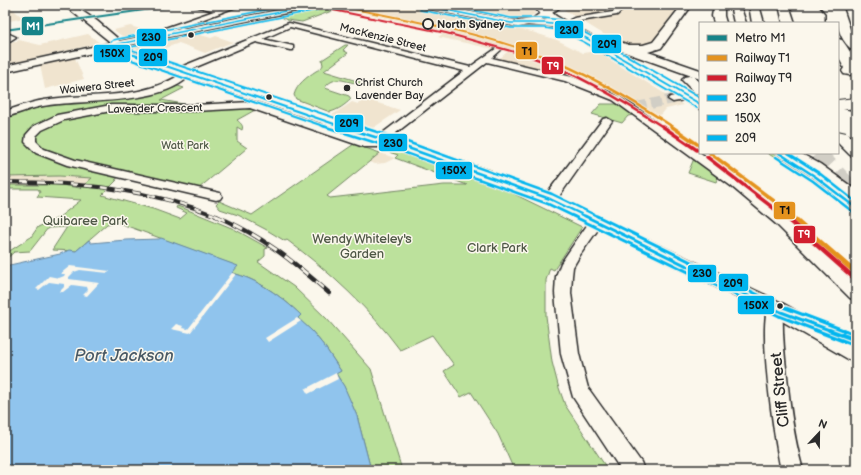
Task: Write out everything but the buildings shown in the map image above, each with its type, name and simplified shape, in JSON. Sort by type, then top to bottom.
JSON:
[{"type":"main road","points":[[421,5],[525,23],[574,25],[699,103]]},
{"type":"main road","points":[[616,44],[636,49],[652,48],[657,45],[687,5]]},
{"type":"main road","points":[[720,5],[718,16],[720,22]]},
{"type":"main road","points":[[735,5],[740,22]]},
{"type":"main road","points":[[740,5],[745,22]]},
{"type":"main road","points":[[775,5],[778,22]]},
{"type":"main road","points":[[784,5],[789,22]]},
{"type":"main road","points":[[836,5],[844,30],[856,47]]},
{"type":"main road","points":[[756,6],[758,22]]},
{"type":"main road","points":[[822,22],[823,6]]},
{"type":"main road","points":[[823,6],[832,12],[832,22]]},
{"type":"main road","points":[[525,23],[538,20],[549,7]]},
{"type":"main road","points":[[549,7],[552,18],[574,25],[616,44],[676,66],[696,80]]},
{"type":"main road","points":[[549,7],[630,57],[696,80]]},
{"type":"main road","points":[[672,26],[674,27],[668,37],[668,48],[676,66]]},
{"type":"main road","points":[[839,45],[851,68],[853,76]]},
{"type":"main road","points":[[839,61],[842,66],[853,76]]},
{"type":"main road","points":[[686,95],[696,80]]},
{"type":"main road","points":[[839,116],[848,131],[856,151]]},
{"type":"main road","points":[[848,131],[856,159]]},
{"type":"main road","points":[[791,154],[812,160],[856,200]]},
{"type":"main road","points":[[802,154],[856,187]]},
{"type":"street","points":[[68,5],[114,40],[116,50],[380,139],[550,199],[778,310],[856,354]]},
{"type":"street","points":[[195,5],[221,11]]},
{"type":"street","points":[[170,34],[168,30],[238,5]]},
{"type":"street","points":[[5,69],[114,45],[316,5]]},
{"type":"street","points":[[574,25],[615,14],[624,5]]},
{"type":"street","name":"Waiwera Street","points":[[5,114],[43,104],[155,91],[180,80],[183,72],[255,38],[289,25]]},
{"type":"street","name":"MacKenzie Street","points":[[289,25],[471,70]]},
{"type":"street","points":[[255,38],[290,48]]},
{"type":"street","points":[[380,139],[498,50]]},
{"type":"street","points":[[856,50],[854,52],[856,58]]},
{"type":"street","points":[[486,59],[577,81],[598,88],[634,108],[771,213],[806,244],[856,294]]},
{"type":"street","points":[[839,103],[856,103]]},
{"type":"street","name":"Lavender Crescent","points":[[216,196],[71,163],[40,151],[31,142],[31,136],[38,128],[61,117],[112,108],[196,108],[251,105],[368,145],[376,144],[380,139]]},
{"type":"street","points":[[550,199],[581,159],[607,121]]},
{"type":"street","points":[[781,154],[812,174],[856,208]]},
{"type":"street","points":[[597,221],[575,252],[566,267],[564,276],[564,300],[570,354],[580,392],[633,470]]},
{"type":"street","points":[[778,310],[856,340]]},
{"type":"street","name":"Cliff Street","points":[[778,310],[773,324],[780,409],[786,446],[792,470]]},
{"type":"shaded area","points":[[5,5],[8,5],[23,18],[5,22]]},
{"type":"shaded area","points":[[347,5],[399,5],[532,32],[557,40],[583,53],[596,51],[683,105],[666,109],[661,115],[647,113],[610,90],[582,79],[498,60],[507,52],[438,37],[443,34],[429,31],[432,28],[340,8]]},
{"type":"shaded area","points":[[437,5],[525,5],[536,13],[526,19],[516,19]]},
{"type":"shaded area","points":[[570,5],[680,5],[650,45],[630,47],[618,43],[564,10]]},
{"type":"shaded area","points":[[130,26],[152,32],[126,39],[114,30]]},
{"type":"shaded area","points":[[194,33],[211,38],[216,36],[233,42],[205,53],[179,43],[150,54],[129,47]]},
{"type":"shaded area","points":[[88,34],[100,43],[5,65],[5,45],[19,40],[40,45]]},
{"type":"shaded area","points":[[75,58],[84,79],[45,89],[40,65]]},
{"type":"shaded area","points":[[365,99],[400,110],[373,128],[332,115],[352,102],[358,104]]},
{"type":"shaded area","points":[[380,153],[395,158],[385,163],[375,164],[369,162]]},
{"type":"shaded area","points":[[59,176],[93,178],[80,188],[61,185],[5,185],[5,177]]},
{"type":"green space","points":[[332,5],[340,8],[302,22],[287,20],[279,16]]},
{"type":"green space","points":[[345,45],[348,45],[343,50],[348,53],[324,71],[367,84],[368,86],[342,80],[332,81],[325,88],[349,96],[351,99],[341,107],[330,112],[296,99],[294,95],[295,91],[300,84],[321,68],[323,65],[322,60]]},
{"type":"green space","points":[[234,83],[378,132],[374,132],[232,84]]},
{"type":"green space","points":[[178,86],[184,88],[161,100],[189,105],[237,107],[255,110],[237,120],[241,124],[242,130],[237,127],[237,141],[247,148],[198,189],[125,172],[115,180],[117,180],[102,195],[153,209],[180,219],[187,213],[176,208],[177,206],[234,229],[268,248],[265,249],[265,256],[258,262],[294,287],[327,319],[371,369],[402,470],[371,470],[357,416],[336,373],[341,371],[312,331],[297,318],[301,315],[286,302],[260,284],[232,273],[237,266],[116,222],[107,224],[76,251],[52,250],[67,227],[48,228],[30,251],[14,252],[5,260],[5,254],[31,237],[38,227],[58,218],[81,200],[37,197],[40,192],[38,189],[6,189],[5,185],[61,185],[80,188],[92,178],[59,176],[5,177],[5,141],[9,134],[5,132],[5,117],[47,106],[131,98]]},
{"type":"green space","points":[[601,104],[618,104],[633,115],[628,116],[622,123],[592,114]]},
{"type":"green space","points":[[405,141],[492,170],[491,171],[403,142]]},
{"type":"green space","points":[[354,144],[380,153],[327,196],[330,198],[444,185],[467,185],[395,158],[398,155],[386,151],[387,148],[512,193],[582,227],[554,270],[550,268],[546,280],[546,316],[552,362],[565,405],[608,470],[514,470],[498,434],[471,392],[461,397],[444,371],[454,365],[432,335],[400,350],[362,305],[303,252],[287,240],[285,241],[238,215],[220,209],[216,204],[219,201],[252,215]]},
{"type":"green space","points":[[769,154],[774,154],[789,160],[822,185],[821,186]]},
{"type":"green space","points":[[695,156],[719,175],[716,182],[688,173]]},
{"type":"water","name":"Port Jackson","points":[[161,238],[238,266],[232,273],[260,284],[286,302],[301,315],[298,318],[312,331],[325,347],[341,371],[336,374],[344,386],[357,416],[371,470],[5,470],[5,266],[60,254],[69,250],[76,251],[89,240],[91,243]]},
{"type":"pier","points":[[70,266],[110,271],[108,273],[80,270],[74,272],[69,277],[69,279],[99,283],[87,296],[83,295],[88,290],[87,287],[72,285],[63,292],[59,292],[64,287],[64,284],[49,282],[39,290],[36,289],[49,276],[59,278],[64,276],[65,274],[60,274]]},
{"type":"pier","points":[[232,273],[236,274],[190,333],[171,329],[176,324],[183,326],[182,328],[188,329]]},
{"type":"pier","points":[[297,318],[301,321],[268,342],[265,338]]},
{"type":"pier","points":[[336,373],[338,379],[308,394],[305,389]]},
{"type":"tunnel","points":[[637,107],[673,99]]},
{"type":"tunnel","points":[[818,154],[856,195]]},
{"type":"railway","points":[[5,182],[32,182],[114,189],[167,200],[193,207],[219,217]]},
{"type":"railway","points":[[216,216],[262,240],[302,270],[329,293]]},
{"type":"metro line","name":"M1","points":[[5,30],[179,5]]},
{"type":"rail line","name":"T1","points":[[334,5],[475,35],[557,62],[576,70],[613,90],[648,111],[699,145]]},
{"type":"rail line","name":"T9","points":[[333,10],[474,40],[556,67],[611,95],[697,150]]},
{"type":"rail line","name":"T1","points":[[711,154],[774,201],[856,273]]},
{"type":"rail line","name":"T9","points":[[707,157],[771,205],[853,277]]},
{"type":"transit line","name":"150X","points":[[290,5],[113,40],[109,44],[110,49],[113,54],[334,130],[392,148],[548,204],[779,316],[854,345]]},
{"type":"transit line","name":"230","points":[[316,5],[114,45],[115,49],[336,125],[394,143],[550,199],[781,312],[856,340]]},
{"type":"transit line","name":"230","points":[[421,5],[511,23],[544,23],[559,25],[586,38],[699,103]]},
{"type":"transit line","name":"209","points":[[446,5],[511,18],[544,18],[561,20],[589,34],[699,97]]},
{"type":"transit line","name":"209","points":[[317,10],[126,48],[338,120],[396,138],[552,194],[783,307],[856,335]]},
{"type":"transit line","name":"150X","points":[[420,10],[511,28],[544,28],[558,30],[584,42],[697,108]]},
{"type":"transit line","name":"230","points":[[781,154],[816,177],[856,208]]},
{"type":"transit line","name":"209","points":[[790,154],[819,173],[856,202]]},
{"type":"transit line","name":"150X","points":[[776,157],[813,181],[853,212]]},
{"type":"place","name":"North Sydney","points":[[428,24]]},
{"type":"place","name":"Christ Church Lavender Bay","points":[[347,88]]},
{"type":"park label","name":"Watt Park","points":[[185,145]]},
{"type":"park label","name":"Quibaree Park","points":[[85,220]]},
{"type":"park label","name":"Wendy Whiteley's Garden","points":[[362,246]]},
{"type":"park label","name":"Clark Park","points":[[497,247]]}]
